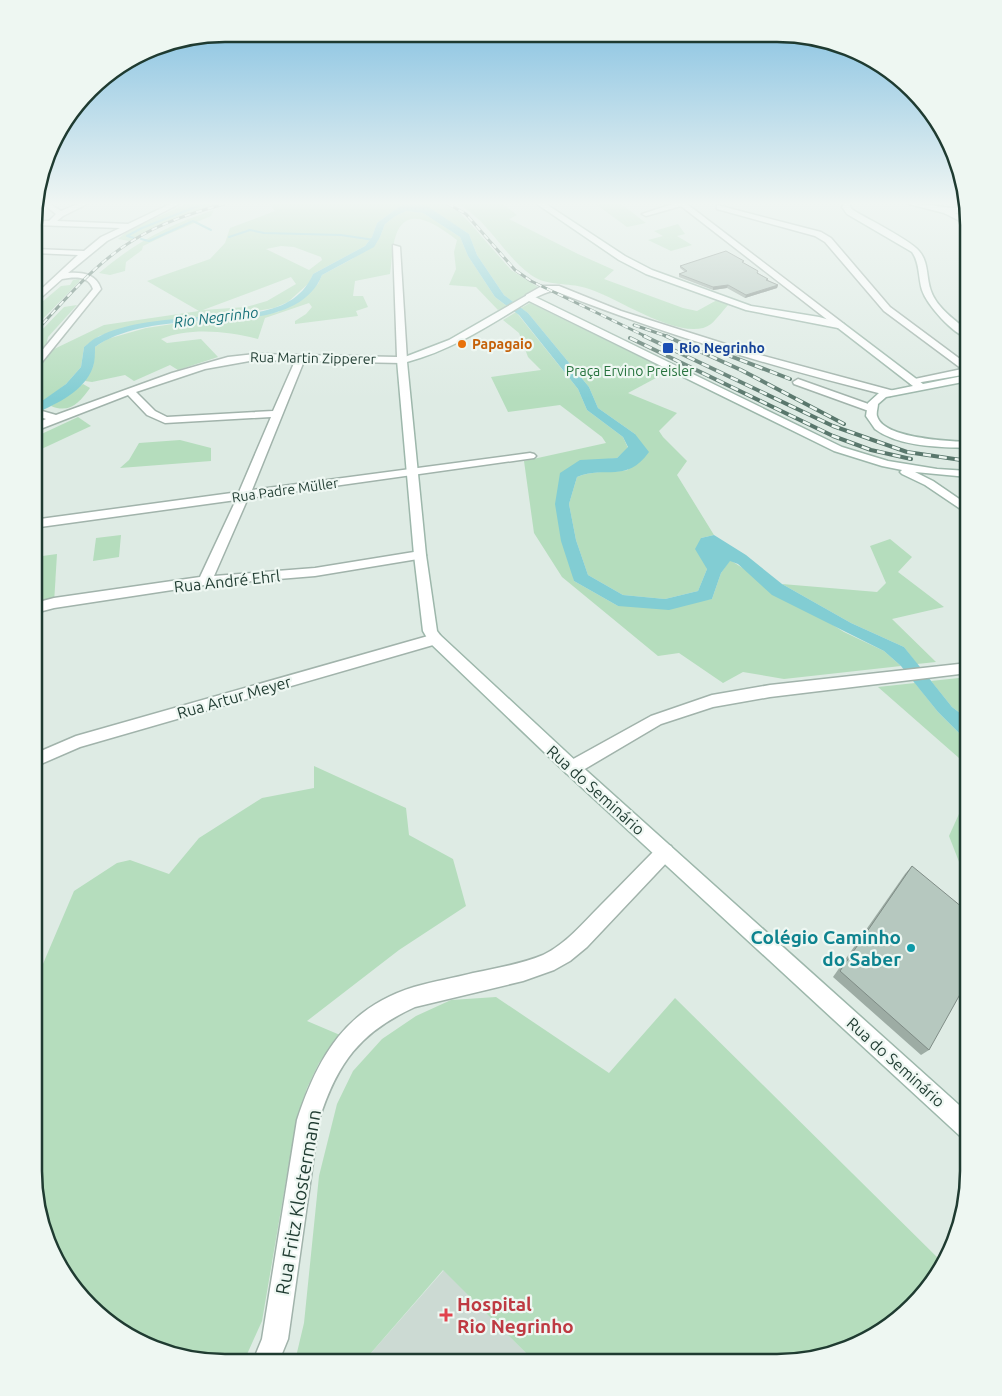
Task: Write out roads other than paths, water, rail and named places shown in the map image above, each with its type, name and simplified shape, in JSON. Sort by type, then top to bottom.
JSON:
[{"type":"street","points":[[42,293],[67,269]]},
{"type":"street","points":[[42,356],[97,289],[91,279],[80,275],[74,269]]},
{"type":"street","points":[[397,269],[402,360],[420,555],[430,631],[435,639]]},
{"type":"street","points":[[643,269],[749,308],[808,318],[841,326]]},
{"type":"street","points":[[767,269],[917,385],[960,379]]},
{"type":"street","points":[[854,269],[887,309],[960,364]]},
{"type":"street","points":[[923,269],[930,296],[949,320],[960,329]]},
{"type":"street","points":[[59,277],[80,275]]},
{"type":"street","name":"Rua Martin Zipperer","points":[[44,415],[130,391],[196,368],[234,359],[301,357],[402,360],[434,352],[545,288],[556,288],[618,313],[757,357],[890,392]]},
{"type":"street","points":[[530,297],[804,434],[856,455],[886,464],[929,483],[960,504]]},
{"type":"street","points":[[205,581],[244,495],[301,357]]},
{"type":"street","points":[[960,372],[890,392],[878,398],[870,408],[873,423],[884,430],[899,436],[960,444]]},
{"type":"street","points":[[798,382],[870,408]]},
{"type":"street","points":[[130,391],[151,413],[165,420],[278,414]]},
{"type":"street","name":"Rua Padre Müller","points":[[42,523],[530,456]]},
{"type":"street","points":[[886,464],[960,473]]},
{"type":"street","points":[[929,483],[930,477],[937,472]]},
{"type":"street","name":"Rua André Ehrl","points":[[42,607],[205,581],[315,572],[420,555]]},
{"type":"street","name":"Rua Artur Meyer","points":[[42,757],[76,742],[435,639]]},
{"type":"street","name":"Rua do Seminário","points":[[435,639],[572,768],[960,1121]]},
{"type":"street","points":[[572,768],[656,720],[694,706],[764,692],[960,669]]},
{"type":"street","name":"Rua Fritz Klostermann","points":[[269,1354],[275,1339],[308,1120],[318,1089],[331,1063],[351,1038],[372,1020],[392,1007],[414,997],[547,964],[563,954],[580,940],[665,852]]},
{"type":"water","points":[[322,269],[333,269],[322,275],[313,291],[299,302],[283,310],[244,318],[176,323],[140,328],[105,341],[95,347],[93,367],[83,383],[69,396],[42,411],[42,401],[66,384],[81,367],[84,347],[96,338],[119,328],[142,323],[239,315],[275,308],[291,300],[304,289],[313,274]]},
{"type":"water","points":[[477,269],[487,269],[504,295],[528,313],[589,387],[598,408],[635,434],[649,452],[640,462],[624,471],[587,474],[577,477],[569,504],[576,540],[588,575],[623,595],[665,599],[698,591],[707,569],[695,549],[701,538],[714,535],[746,555],[782,584],[851,623],[904,647],[952,707],[960,713],[960,734],[938,712],[901,666],[884,651],[772,595],[738,564],[730,561],[721,573],[712,599],[669,610],[618,606],[574,581],[561,541],[555,504],[560,473],[580,460],[617,458],[628,447],[623,437],[587,410],[578,389],[519,315],[495,297]]},
{"type":"railway","points":[[42,324],[95,269]]},
{"type":"railway","points":[[514,269],[531,281],[647,337]]},
{"type":"railway","points":[[634,325],[669,337]]},
{"type":"railway","points":[[644,336],[833,426],[907,452],[960,460]]},
{"type":"railway","points":[[666,336],[741,370],[844,424]]},
{"type":"railway","points":[[630,338],[833,436],[871,450],[911,459]]},
{"type":"railway","points":[[725,354],[790,379]]},
{"type":"place","name":"Papagaio","points":[[462,344]]},
{"type":"place","name":"Rio Negrinho","points":[[668,348]]},
{"type":"place","name":"Colégio Caminho do Saber","points":[[911,948]]},
{"type":"place","name":"Hospital Rio Negrinho","points":[[446,1315]]},
{"type":"park label","name":"Praça Ervino Preisler","points":[[630,371]]}]
